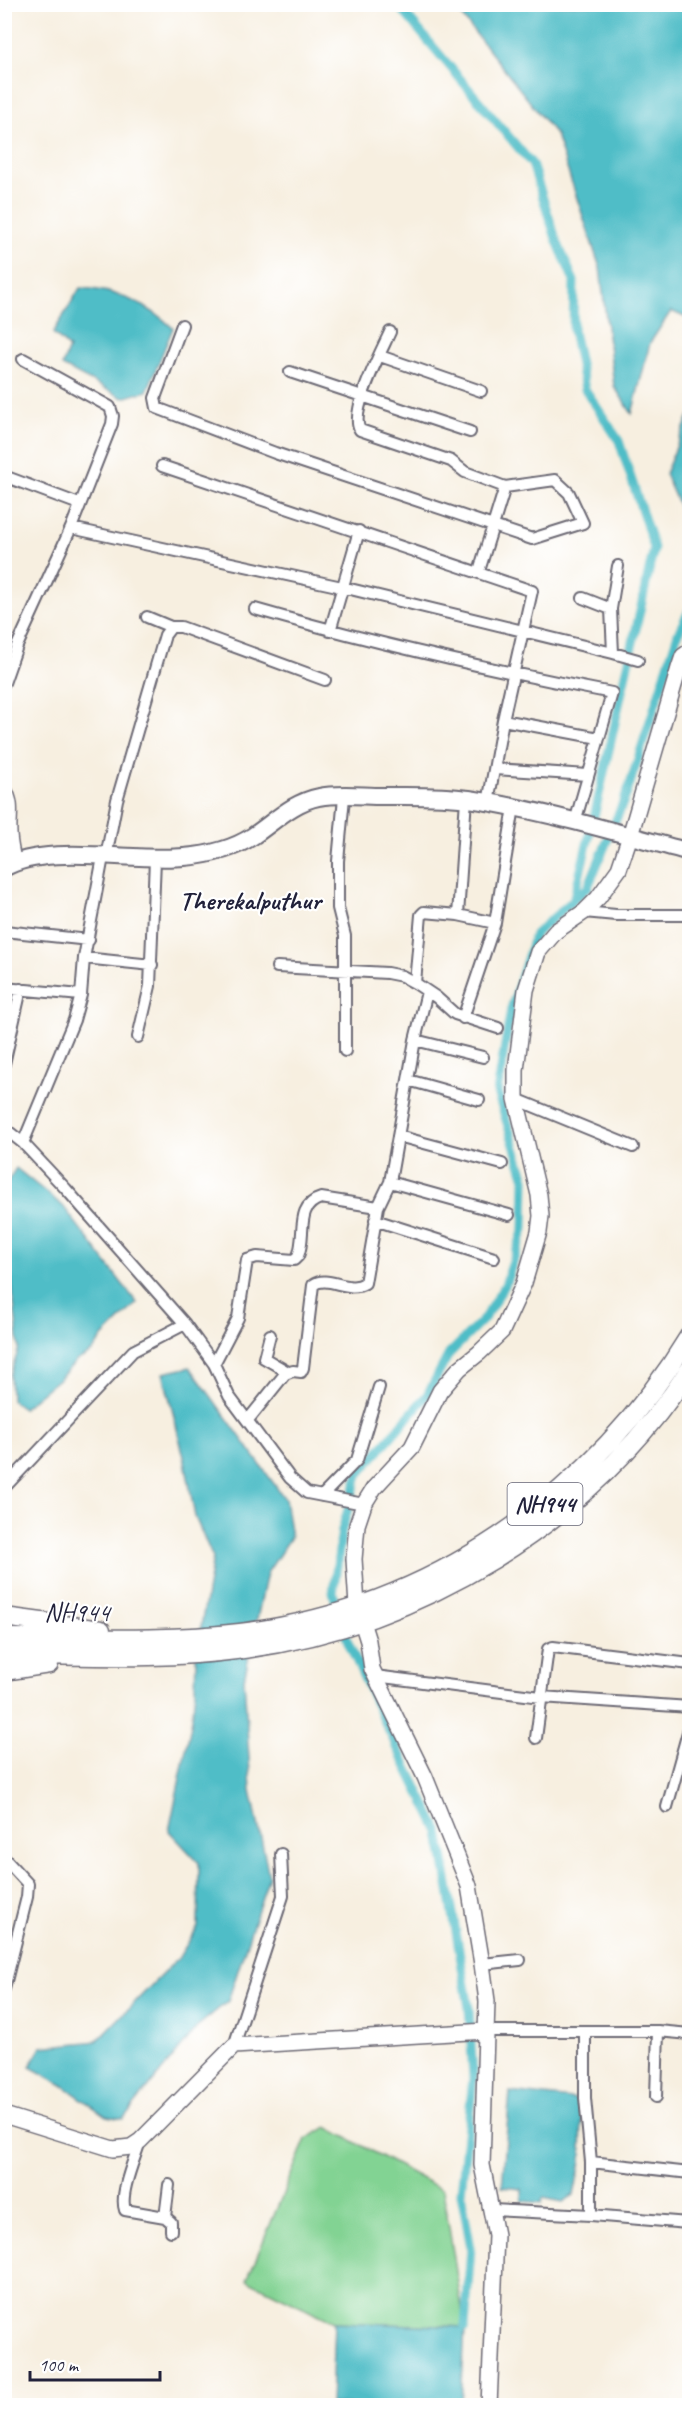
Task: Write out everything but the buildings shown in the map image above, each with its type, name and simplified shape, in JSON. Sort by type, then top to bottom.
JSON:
[{"type":"highway","name":"NH944","points":[[355,1615],[446,1568],[492,1541],[545,1504],[592,1460],[633,1416],[657,1386],[690,1335]]},
{"type":"highway","name":"NH944","points":[[4,1655],[128,1655],[197,1637],[261,1638],[407,1604],[454,1582],[504,1554],[552,1520],[600,1478],[635,1441],[690,1369]]},
{"type":"highway","points":[[4,1617],[81,1626],[141,1638]]},
{"type":"highway","name":"NH944","points":[[4,1638],[141,1638],[162,1646]]},
{"type":"highway","points":[[4,1671],[128,1655]]},
{"type":"main road","points":[[9,865],[54,855],[155,859],[216,853],[251,838],[293,807],[319,797],[414,796],[488,802],[690,852]]},
{"type":"street","points":[[182,326],[155,398],[157,408],[275,453],[532,539],[583,523],[569,493],[555,480],[505,487],[465,472],[451,461],[360,430],[356,421],[361,397],[390,332]]},
{"type":"street","points":[[380,356],[482,391]]},
{"type":"street","points":[[4,683],[17,646],[71,528],[112,424],[110,407],[23,359]]},
{"type":"street","points":[[290,372],[470,432]]},
{"type":"street","points":[[162,466],[479,571],[532,591],[503,720],[488,802]]},
{"type":"street","points":[[4,476],[79,504]]},
{"type":"street","points":[[479,571],[505,487]]},
{"type":"street","points":[[71,528],[342,587],[638,660]]},
{"type":"street","points":[[330,631],[359,531]]},
{"type":"street","points":[[613,653],[611,609],[618,566]]},
{"type":"street","points":[[583,598],[611,609]]},
{"type":"street","points":[[255,609],[330,631],[514,674],[612,693],[588,775],[579,824]]},
{"type":"street","points":[[147,617],[171,627],[181,627],[325,680]]},
{"type":"street","points":[[23,1143],[74,1020],[81,995],[84,958],[117,800],[165,635],[171,627]]},
{"type":"street","points":[[489,2406],[496,2235],[493,2210],[482,2165],[483,2031],[487,2001],[482,1964],[469,1886],[425,1777],[372,1669],[368,1641],[355,1615],[354,1559],[359,1503],[412,1447],[440,1391],[459,1369],[502,1331],[524,1283],[539,1232],[541,1216],[539,1195],[516,1099],[516,1070],[526,990],[538,952],[556,931],[584,912],[598,898],[618,869],[626,835],[679,668],[683,656],[690,651]]},
{"type":"street","points":[[503,720],[599,738]]},
{"type":"street","points":[[495,769],[588,775]]},
{"type":"street","points":[[4,790],[8,796],[10,811],[9,865]]},
{"type":"street","points":[[344,797],[338,861],[338,908],[345,936],[345,1051]]},
{"type":"street","points":[[458,915],[466,799]]},
{"type":"street","points":[[463,1018],[495,923],[514,807]]},
{"type":"street","points":[[138,1037],[145,1014],[152,966],[155,859]]},
{"type":"street","points":[[415,983],[421,915],[424,912],[458,915],[495,923]]},
{"type":"street","points":[[584,912],[616,915],[690,915]]},
{"type":"street","points":[[4,931],[88,940]]},
{"type":"street","points":[[84,958],[152,966]]},
{"type":"street","points":[[277,967],[387,973],[402,976],[436,997],[446,1008],[463,1018],[498,1028]]},
{"type":"street","points":[[4,988],[81,995]]},
{"type":"street","points":[[4,1064],[21,990]]},
{"type":"street","points":[[270,1335],[264,1358],[288,1372],[301,1372],[313,1285],[324,1282],[353,1288],[365,1283],[378,1207],[390,1182],[415,1040],[427,992]]},
{"type":"street","points":[[415,1040],[483,1057]]},
{"type":"street","points":[[408,1080],[479,1100]]},
{"type":"street","points":[[516,1099],[633,1147]]},
{"type":"street","points":[[4,1128],[23,1143],[185,1324],[214,1364],[230,1396],[290,1478],[307,1492],[359,1503]]},
{"type":"street","points":[[398,1136],[502,1164]]},
{"type":"street","points":[[390,1182],[509,1215]]},
{"type":"street","points":[[214,1364],[238,1318],[247,1260],[257,1257],[294,1260],[298,1256],[306,1209],[313,1200],[321,1198],[378,1207]]},
{"type":"street","points":[[375,1220],[494,1258]]},
{"type":"street","points":[[4,1488],[133,1351],[185,1324]]},
{"type":"street","points":[[248,1420],[288,1372]]},
{"type":"street","points":[[322,1496],[357,1460],[379,1387]]},
{"type":"street","points":[[536,1738],[548,1649],[553,1647],[690,1664]]},
{"type":"street","points":[[375,1676],[541,1697],[690,1707]]},
{"type":"street","points":[[667,1807],[690,1725]]},
{"type":"street","points":[[4,2115],[113,2148],[131,2147],[140,2140],[234,2046],[283,1896],[281,1854]]},
{"type":"street","points":[[4,1858],[28,1884],[27,1897],[4,1989]]},
{"type":"street","points":[[482,1964],[520,1960]]},
{"type":"street","points":[[234,2046],[483,2031],[658,2031],[690,2034]]},
{"type":"street","points":[[585,2031],[585,2098],[591,2162],[591,2215]]},
{"type":"street","points":[[656,2097],[658,2031]]},
{"type":"street","points":[[140,2140],[122,2203],[125,2210],[165,2217],[171,2222],[171,2230]]},
{"type":"street","points":[[591,2162],[690,2173]]},
{"type":"street","points":[[165,2217],[169,2185]]},
{"type":"street","points":[[493,2210],[689,2223],[690,2204]]},
{"type":"green space","points":[[327,2127],[443,2190],[465,2327],[334,2322],[247,2280],[306,2139]]},
{"type":"water","points":[[453,5],[689,5],[689,319],[671,311],[650,343],[632,414],[614,386],[600,268],[556,135]]},
{"type":"water","points":[[80,288],[106,291],[130,300],[153,312],[173,328],[147,391],[123,398],[62,366],[69,348],[53,333]]},
{"type":"water","points":[[689,416],[689,617],[682,513],[665,474]]},
{"type":"water","points":[[16,1168],[63,1206],[137,1303],[102,1338],[92,1352],[76,1361],[61,1377],[23,1408],[11,1400],[10,1375],[19,1348],[10,1267],[5,1244],[4,1202],[7,1182]]},
{"type":"water","points":[[190,1367],[285,1499],[291,1537],[267,1573],[244,1679],[251,1790],[269,1876],[228,2001],[199,2025],[123,2119],[106,2116],[61,2084],[30,2067],[41,2047],[97,2041],[179,1957],[198,1927],[199,1863],[169,1831],[191,1725],[196,1656],[213,1558],[195,1517],[185,1461],[163,1373]]},
{"type":"water","points":[[510,2092],[580,2100],[582,2106],[581,2162],[574,2195],[563,2202],[543,2198],[542,2203],[522,2201],[522,2189],[502,2187]]},
{"type":"water","points":[[334,2322],[465,2327],[461,2405],[331,2405]]},
{"type":"waterway","points":[[397,4],[532,164],[556,239],[574,281],[573,330],[585,389],[619,441],[654,548],[573,901]]},
{"type":"waterway","points":[[465,2327],[471,2248],[461,2193],[473,2078],[469,2008],[439,1832],[378,1709],[348,1642],[333,1593],[342,1530],[358,1475],[427,1395],[449,1354],[483,1320],[505,1285],[524,1229],[525,1179],[497,1092],[511,1009],[535,934],[588,887],[627,793],[678,633],[689,611]]},
{"type":"district","name":"Therekalputhur","points":[[250,900]]}]
